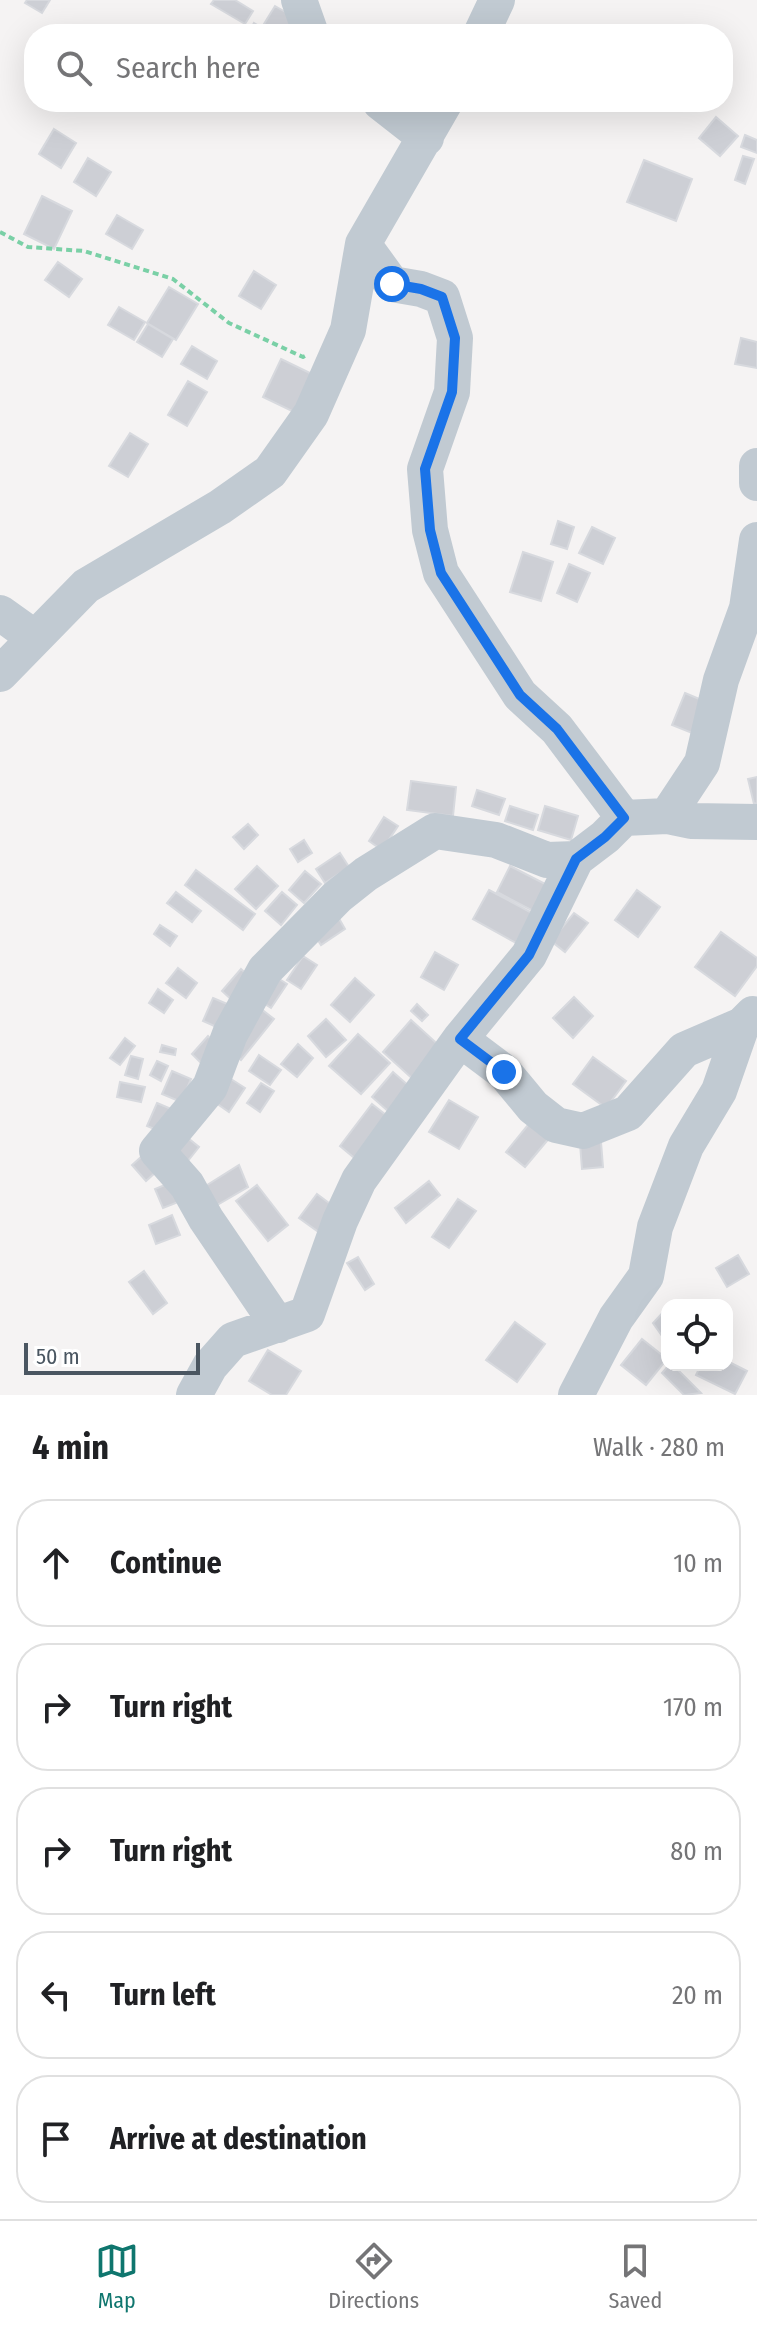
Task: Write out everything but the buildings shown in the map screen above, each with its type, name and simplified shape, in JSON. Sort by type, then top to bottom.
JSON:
[{"type":"street","points":[[299,0],[307,24]]},
{"type":"street","points":[[486,24],[497,0]]},
{"type":"street","points":[[393,112],[426,138]]},
{"type":"street","points":[[0,674],[86,586],[220,507],[270,472],[311,414],[348,330],[363,244],[440,112]]},
{"type":"street","points":[[363,244],[392,284],[421,289],[442,297],[455,338],[452,392],[425,469],[430,530],[441,573],[520,695],[557,729],[624,818]]},
{"type":"street","points":[[757,466],[757,483]]},
{"type":"street","points":[[667,816],[702,763],[721,680],[747,608],[757,540]]},
{"type":"street","points":[[0,613],[35,638]]},
{"type":"street","points":[[194,1395],[210,1366],[233,1340],[307,1314],[340,1221],[359,1180],[460,1039],[529,955],[576,859],[624,818],[667,816],[691,821],[757,822]]},
{"type":"street","points":[[278,1325],[206,1219],[187,1185],[157,1151],[210,1087],[230,1034],[265,970],[337,897],[366,874],[435,831],[496,840],[547,860],[576,859]]},
{"type":"street","points":[[460,1039],[504,1072],[533,1107],[556,1125],[583,1131],[628,1113],[684,1050],[750,1018]]},
{"type":"street","points":[[576,1395],[616,1318],[646,1276],[655,1227],[686,1146],[719,1091],[750,1018]]},
{"type":"path","points":[[0,232],[28,247],[84,251],[173,279],[229,323],[303,357],[348,330]]},
{"type":"route","points":[[392,284],[421,289],[442,297],[455,338],[452,392],[425,469],[430,530],[441,573],[520,695],[557,729],[624,818],[576,859],[529,955],[460,1039],[504,1072]]}]
